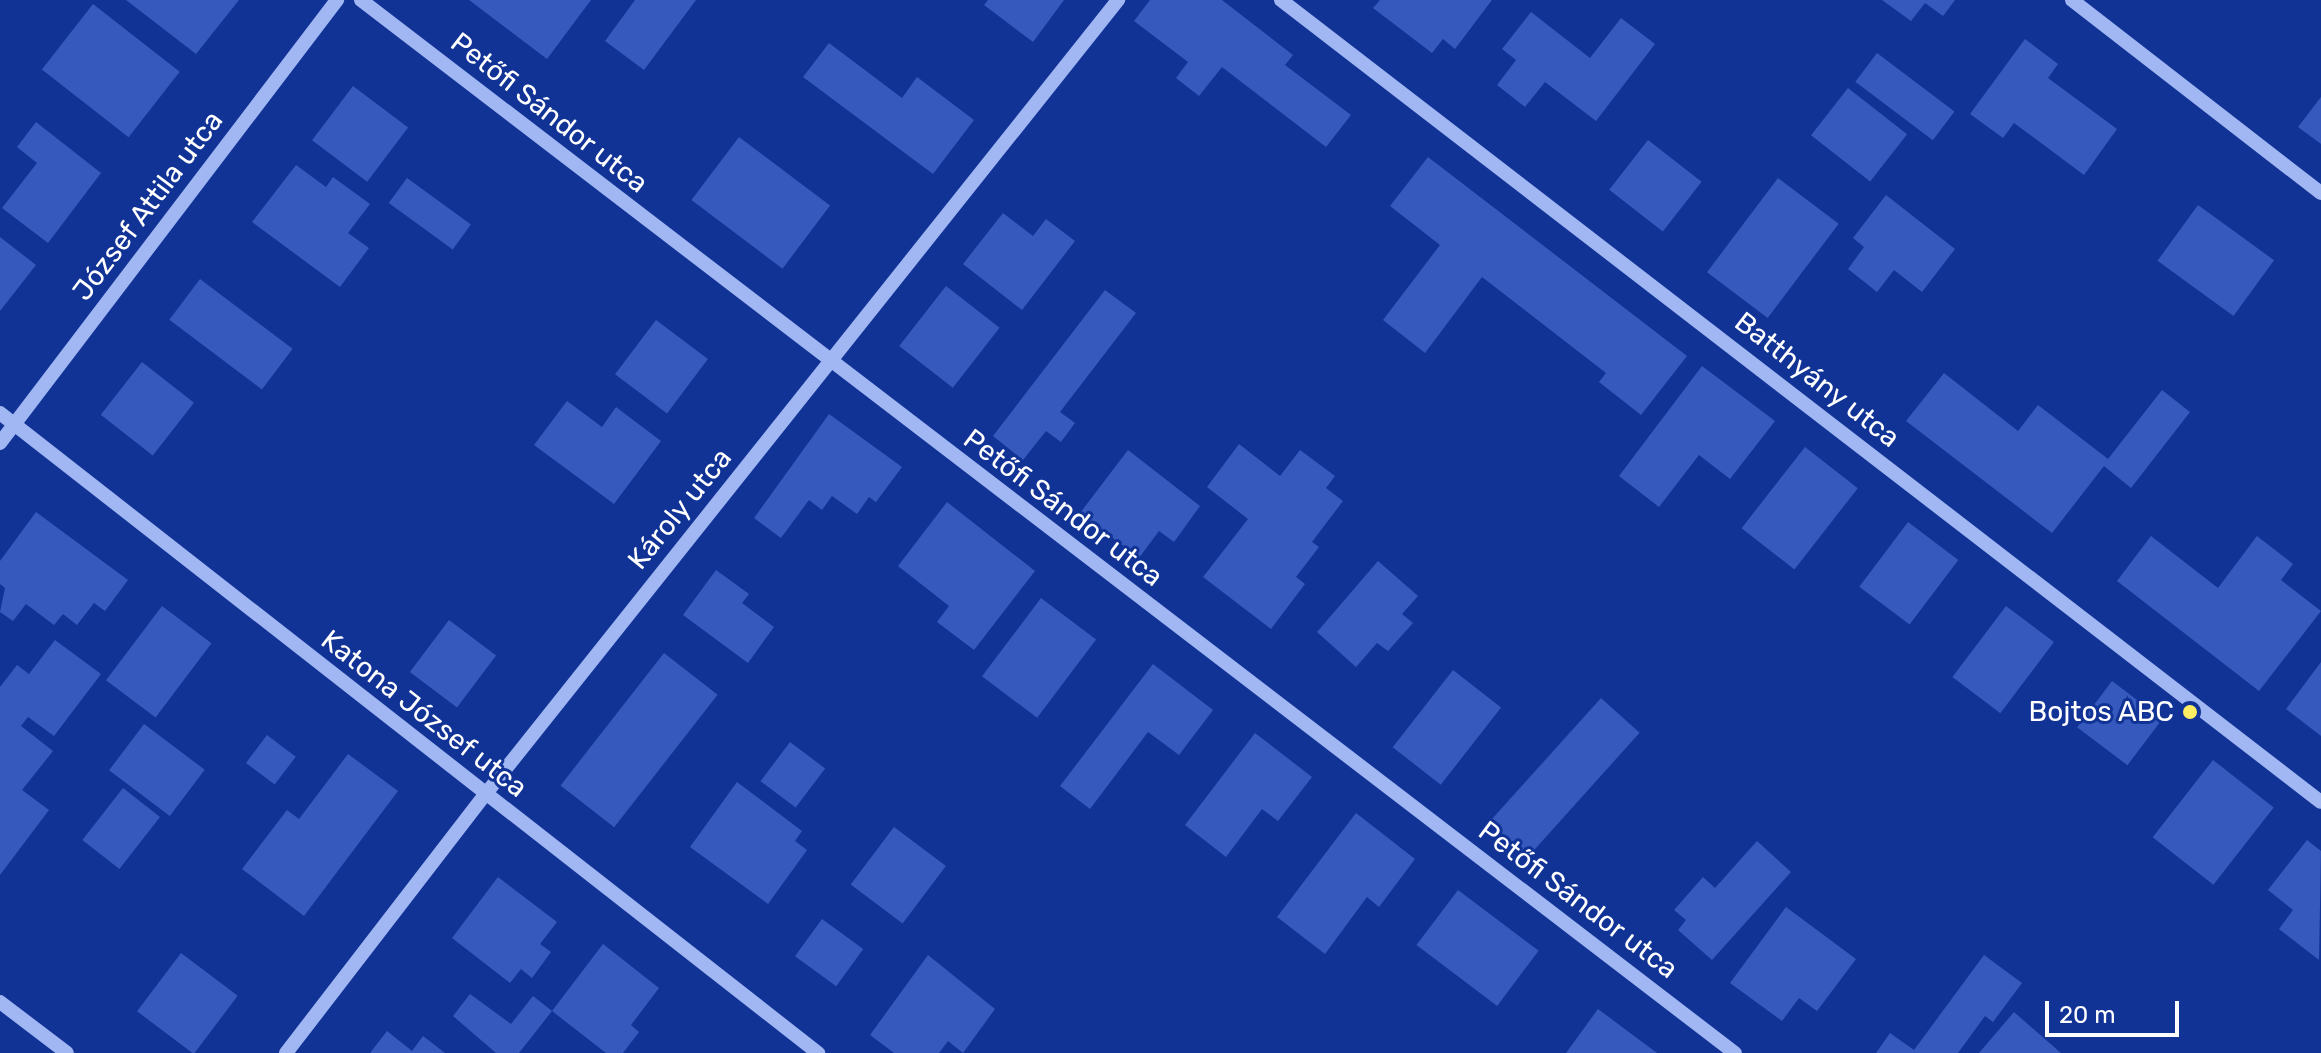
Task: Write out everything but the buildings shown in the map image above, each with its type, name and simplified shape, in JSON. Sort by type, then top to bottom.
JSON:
[{"type":"street","name":"József Attila utca","points":[[0,443],[337,0]]},
{"type":"street","name":"Petőfi Sándor utca","points":[[361,0],[830,363],[1735,1053]]},
{"type":"street","name":"Károly utca","points":[[286,1053],[484,796],[1118,0]]},
{"type":"street","name":"Batthyány utca","points":[[1281,0],[2321,802]]},
{"type":"street","points":[[2072,0],[2321,193]]},
{"type":"street","name":"Katona József utca","points":[[0,413],[484,796],[818,1053]]},
{"type":"street","points":[[0,1002],[67,1053]]},
{"type":"place","name":"Bojtos ABC","points":[[2190,712]]}]
